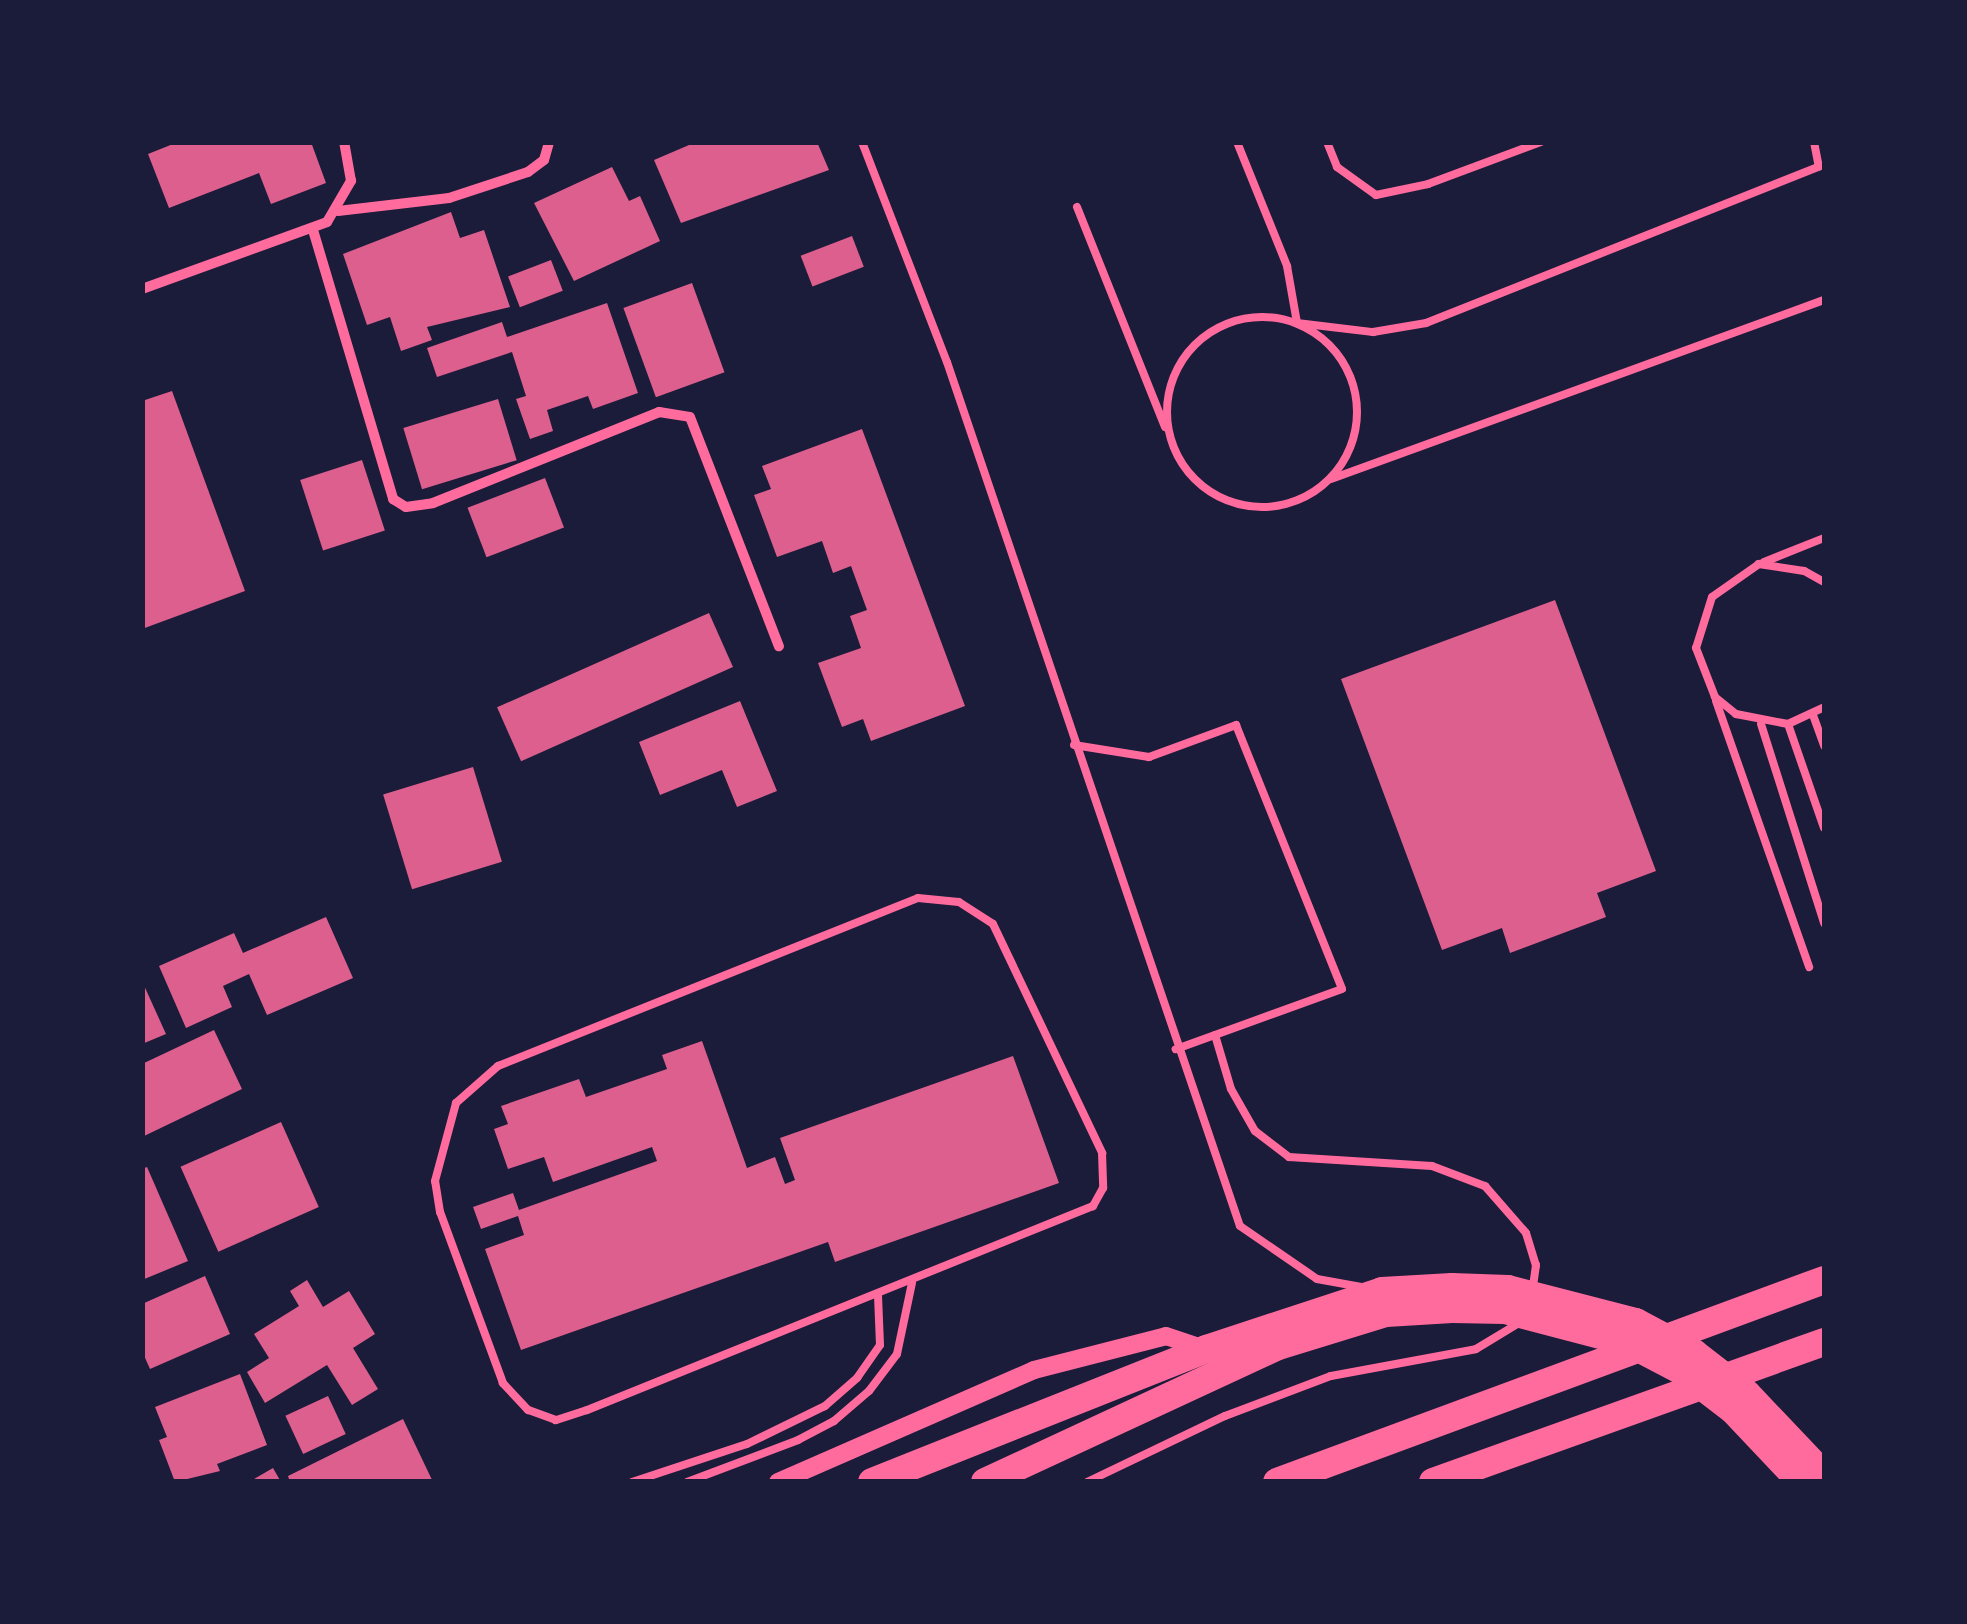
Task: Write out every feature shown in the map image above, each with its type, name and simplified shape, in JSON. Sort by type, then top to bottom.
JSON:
[{"type":"highway","points":[[1277,1482],[1824,1280]]},
{"type":"highway","points":[[872,1482],[1206,1349],[1382,1291],[1508,1289],[1636,1322],[1694,1353],[1747,1394],[1824,1474]]},
{"type":"highway","points":[[985,1482],[1278,1346],[1386,1313],[1423,1310],[1505,1310],[1627,1342],[1682,1371],[1733,1410],[1801,1482]]},
{"type":"highway","points":[[1432,1482],[1824,1342]]},
{"type":"street","points":[[142,289],[313,230],[338,211],[351,181],[344,142]]},
{"type":"street","points":[[338,211],[449,198],[528,172],[544,160],[549,142]]},
{"type":"street","points":[[313,230],[394,499],[406,508],[433,504],[659,412],[690,417],[779,646]]},
{"type":"street","points":[[778,1482],[1034,1370],[1166,1336],[1206,1349]]},
{"type":"lane","points":[[862,142],[947,362],[1176,1050],[1240,1226],[1317,1279],[1382,1291]]},
{"type":"lane","points":[[1236,142],[1288,266],[1297,324]]},
{"type":"lane","points":[[1327,142],[1337,167],[1376,195],[1428,184],[1541,142]]},
{"type":"lane","points":[[1169,436],[1173,377],[1210,331],[1268,317],[1373,332],[1426,323],[1822,166],[1814,142]]},
{"type":"lane","points":[[1078,207],[1169,436],[1199,484],[1252,508],[1308,497],[1331,479],[1349,453],[1355,392],[1344,364],[1324,339],[1297,324]]},
{"type":"lane","points":[[1331,479],[1824,300]]},
{"type":"lane","points":[[1809,967],[1696,648],[1700,621],[1712,597],[1759,564],[1824,538]]},
{"type":"lane","points":[[1759,564],[1804,571],[1824,582]]},
{"type":"lane","points":[[1715,697],[1761,724],[1788,724],[1824,707]]},
{"type":"lane","points":[[1813,715],[1824,746]]},
{"type":"lane","points":[[1761,724],[1824,923]]},
{"type":"lane","points":[[1788,724],[1824,828]]},
{"type":"lane","points":[[1074,745],[1149,757],[1236,725],[1342,989],[1176,1050]]},
{"type":"lane","points":[[918,898],[960,902],[994,924],[1102,1153],[1103,1188],[1093,1206],[878,1296],[587,1410],[556,1420],[528,1410],[503,1383],[440,1212],[434,1181],[456,1103],[498,1066],[900,905],[918,898]]},
{"type":"lane","points":[[1087,1482],[1225,1416],[1331,1376],[1476,1349],[1516,1328],[1530,1306],[1536,1265],[1526,1233],[1486,1186],[1432,1166],[1289,1158],[1255,1130],[1231,1090],[1215,1035]]},
{"type":"lane","points":[[687,1482],[798,1440],[834,1421],[869,1391],[896,1354],[912,1284]]},
{"type":"lane","points":[[632,1482],[747,1444],[824,1406],[857,1378],[880,1345],[878,1296]]},
{"type":"building","points":[[178,142],[311,142],[326,183],[271,204],[259,173],[169,208],[148,154]]},
{"type":"building","points":[[696,142],[817,142],[829,170],[681,223],[654,160]]},
{"type":"building","points":[[612,167],[629,201],[640,196],[660,241],[574,281],[534,203]]},
{"type":"building","points":[[451,212],[460,238],[484,230],[510,307],[427,327],[432,340],[401,351],[390,317],[367,325],[343,254]]},
{"type":"building","points":[[852,236],[864,267],[812,287],[801,256]]},
{"type":"building","points":[[551,260],[563,291],[520,307],[508,276]]},
{"type":"building","points":[[692,283],[724,372],[656,397],[623,308]]},
{"type":"building","points":[[607,303],[638,393],[593,409],[588,396],[547,410],[553,431],[530,439],[516,399],[526,396],[512,352],[437,377],[427,348],[502,322],[507,337]]},
{"type":"building","points":[[172,391],[245,591],[142,629],[142,401]]},
{"type":"building","points":[[498,399],[517,460],[422,489],[403,428]]},
{"type":"building","points":[[862,429],[965,706],[871,741],[863,719],[842,727],[818,663],[861,648],[850,616],[867,610],[851,566],[833,573],[822,541],[777,557],[754,495],[771,489],[762,466]]},
{"type":"building","points":[[362,460],[385,530],[323,550],[300,480]]},
{"type":"building","points":[[545,478],[564,527],[487,557],[468,508]]},
{"type":"building","points":[[1555,600],[1656,871],[1597,893],[1606,917],[1510,953],[1502,928],[1442,950],[1341,679]]},
{"type":"building","points":[[709,613],[733,667],[521,761],[497,707]]},
{"type":"building","points":[[740,701],[777,791],[737,807],[722,770],[660,795],[639,742]]},
{"type":"building","points":[[473,767],[502,862],[412,889],[383,794]]},
{"type":"building","points":[[326,917],[353,978],[267,1015],[249,974],[223,986],[232,1007],[186,1028],[159,966],[234,933],[243,953]]},
{"type":"building","points":[[142,981],[166,1034],[142,1044]]},
{"type":"building","points":[[214,1030],[242,1089],[142,1137],[142,1064]]},
{"type":"building","points":[[702,1041],[747,1168],[775,1157],[785,1184],[795,1180],[780,1138],[1013,1056],[1059,1183],[835,1262],[828,1242],[521,1350],[485,1249],[524,1235],[518,1216],[481,1229],[473,1207],[513,1193],[519,1210],[657,1161],[652,1147],[553,1182],[544,1157],[508,1169],[494,1129],[508,1124],[501,1106],[579,1079],[586,1097],[667,1069],[662,1055]]},
{"type":"building","points":[[281,1122],[319,1207],[218,1252],[181,1167]]},
{"type":"building","points":[[147,1167],[188,1261],[142,1280],[142,1169]]},
{"type":"building","points":[[205,1276],[230,1334],[150,1369],[142,1351],[142,1304]]},
{"type":"building","points":[[307,1280],[323,1307],[349,1291],[375,1334],[353,1348],[378,1389],[352,1405],[327,1365],[265,1403],[247,1372],[269,1358],[254,1334],[299,1306],[290,1291]]},
{"type":"building","points":[[240,1374],[267,1445],[217,1464],[220,1471],[175,1482],[159,1440],[167,1437],[155,1407]]},
{"type":"building","points":[[328,1396],[346,1434],[303,1454],[285,1416]]},
{"type":"building","points":[[403,1419],[433,1482],[290,1482],[288,1476]]},
{"type":"building","points":[[273,1468],[281,1482],[249,1482]]}]
